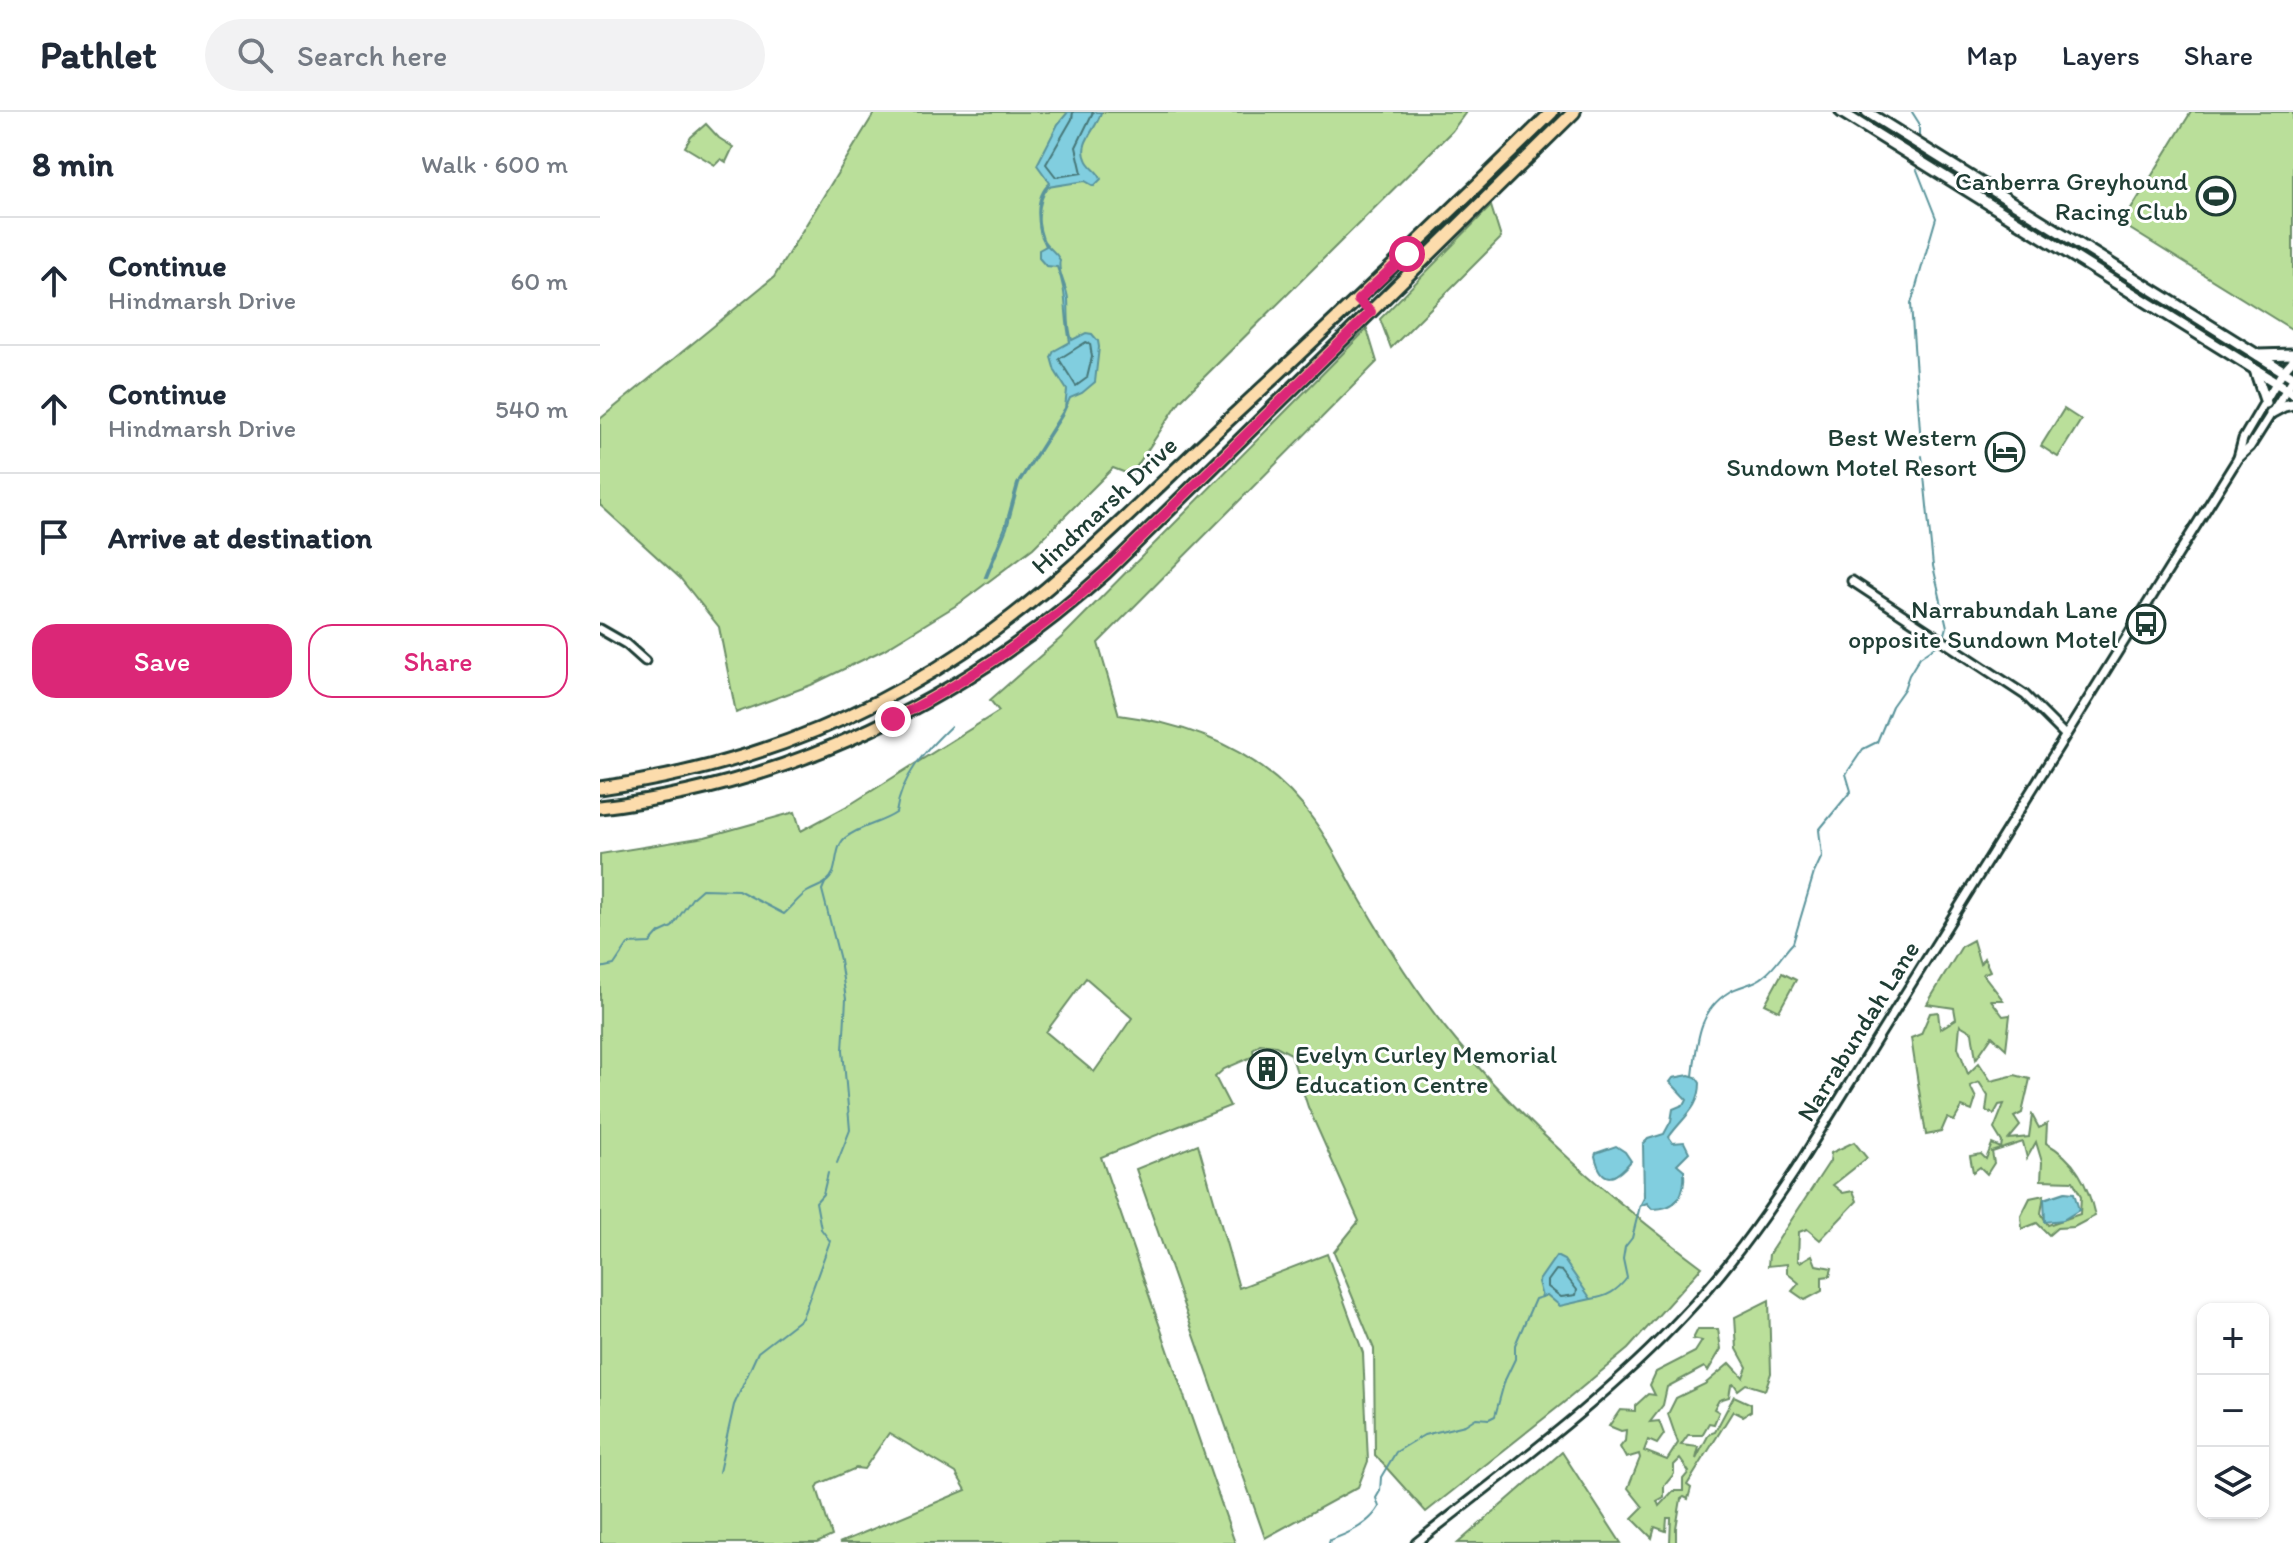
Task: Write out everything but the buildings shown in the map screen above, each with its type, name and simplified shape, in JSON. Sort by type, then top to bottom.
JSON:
[{"type":"main road","name":"Hindmarsh Drive","points":[[600,788],[703,769],[776,746],[868,708],[932,672],[994,630],[1059,577],[1358,300],[1552,112]]},
{"type":"main road","name":"Hindmarsh Drive","points":[[600,807],[707,788],[806,757],[921,705],[1002,655],[1105,573],[1574,112]]},
{"type":"main road","points":[[1358,300],[1371,312]]},
{"type":"street","points":[[1841,112],[2289,390]]},
{"type":"street","points":[[1867,112],[2293,378]]},
{"type":"street","points":[[2255,355],[2293,357]]},
{"type":"street","name":"Narrabundah Lane","points":[[1416,1543],[1602,1395],[1672,1328],[1720,1274],[1795,1171],[2238,458],[2250,447],[2276,382],[2293,357]]},
{"type":"street","points":[[2255,370],[2268,408],[2293,404]]},
{"type":"street","name":"Narrabundah Lane","points":[[2268,408],[2289,390],[2293,378]]},
{"type":"street","points":[[1852,581],[2025,695],[2065,735]]},
{"type":"street","points":[[600,629],[626,644],[645,661]]},
{"type":"green space","points":[[875,112],[1466,112],[1452,131],[1180,401],[1131,475],[1113,468],[1033,548],[960,603],[883,650],[811,685],[736,713],[719,627],[680,578],[600,505],[600,419],[774,277]]},
{"type":"green space","name":"Canberra Greyhound Racing Club","points":[[2191,112],[2293,112],[2293,330],[2122,224]]},
{"type":"green space","points":[[706,124],[733,147],[726,162],[721,159],[715,165],[685,147]]},
{"type":"green space","points":[[1491,206],[1501,238],[1391,348],[1380,319]]},
{"type":"green space","points":[[1367,329],[1377,362],[1098,643],[1119,715],[1203,736],[1229,747],[1276,778],[1315,822],[1406,973],[1443,1025],[1484,1073],[1572,1162],[1702,1267],[1628,1349],[1426,1512],[1375,1455],[1374,1349],[1334,1252],[1359,1221],[1308,1107],[1291,1054],[1276,1046],[1260,1044],[1253,1049],[1254,1056],[1224,1069],[1215,1077],[1230,1106],[1101,1157],[1235,1543],[839,1543],[966,1490],[956,1473],[889,1433],[864,1469],[856,1468],[819,1484],[817,1488],[832,1536],[817,1543],[600,1543],[600,854],[705,837],[795,812],[801,831],[851,804],[999,711],[990,700],[1062,637]],"holes":[[[1086,978],[1132,1018],[1094,1072],[1046,1032]]]},
{"type":"green space","points":[[2064,409],[2081,420],[2058,457],[2041,446]]},
{"type":"green space","points":[[1973,940],[1980,964],[1984,958],[1990,971],[1983,974],[2003,1000],[1991,1000],[2003,1016],[2010,1015],[2006,1049],[1992,1036],[1976,1059],[1972,1032],[1960,1025],[1958,1047],[1968,1074],[1979,1063],[1991,1081],[2015,1075],[2030,1079],[2022,1113],[2014,1117],[2020,1126],[2009,1139],[2029,1137],[2032,1115],[2039,1128],[2047,1124],[2046,1143],[2065,1157],[2079,1174],[2092,1204],[2095,1216],[2074,1227],[2057,1228],[2049,1235],[2037,1223],[2022,1229],[2021,1216],[2030,1198],[2044,1195],[2041,1213],[2048,1225],[2080,1214],[2081,1196],[2073,1181],[2041,1180],[2042,1162],[2036,1142],[2027,1158],[2023,1142],[1992,1152],[1994,1163],[1987,1174],[1980,1167],[1973,1172],[1970,1156],[1981,1154],[1986,1159],[1992,1144],[2001,1148],[2002,1142],[1994,1129],[2004,1104],[1999,1105],[1994,1114],[1986,1111],[1988,1096],[1979,1082],[1970,1086],[1976,1098],[1972,1111],[1962,1107],[1954,1121],[1947,1118],[1941,1132],[1926,1135],[1911,1038],[1921,1034],[1930,1013],[1938,1012],[1940,1029],[1956,1019],[1954,1008],[1927,1004],[1962,946]]},
{"type":"green space","points":[[1782,973],[1796,980],[1779,1011],[1765,1004]]},
{"type":"green space","points":[[1854,1142],[1867,1158],[1833,1185],[1843,1193],[1853,1191],[1857,1201],[1820,1240],[1807,1229],[1799,1232],[1798,1260],[1800,1262],[1812,1255],[1816,1265],[1832,1268],[1830,1276],[1822,1277],[1822,1291],[1805,1300],[1792,1291],[1799,1283],[1787,1273],[1787,1264],[1768,1266],[1769,1254],[1830,1161],[1831,1153]]},
{"type":"green space","points":[[1198,1144],[1239,1288],[1327,1254],[1363,1353],[1368,1461],[1358,1487],[1265,1538],[1136,1169]]},
{"type":"green space","points":[[1769,1300],[1771,1373],[1765,1390],[1746,1384],[1738,1390],[1734,1384],[1731,1385],[1729,1397],[1719,1400],[1714,1409],[1719,1412],[1714,1424],[1709,1423],[1702,1435],[1688,1435],[1681,1445],[1699,1447],[1696,1459],[1734,1396],[1751,1404],[1751,1411],[1743,1416],[1733,1411],[1687,1485],[1691,1488],[1688,1499],[1681,1499],[1676,1543],[1670,1543],[1671,1518],[1667,1518],[1666,1531],[1655,1527],[1652,1538],[1632,1518],[1643,1507],[1628,1488],[1639,1454],[1626,1458],[1620,1447],[1625,1441],[1626,1430],[1609,1426],[1620,1410],[1635,1411],[1635,1406],[1648,1394],[1655,1395],[1650,1385],[1656,1372],[1695,1352],[1702,1341],[1693,1339],[1698,1329],[1718,1329],[1721,1349],[1708,1371],[1704,1367],[1667,1387],[1663,1405],[1650,1422],[1659,1421],[1664,1434],[1657,1444],[1648,1440],[1644,1451],[1667,1460],[1678,1443],[1668,1414],[1676,1398],[1705,1384],[1730,1363],[1743,1377],[1747,1367],[1737,1349],[1735,1317]],"holes":[[[1680,1459],[1689,1472],[1683,1479],[1683,1491],[1673,1491],[1659,1506],[1657,1501],[1664,1497],[1664,1486],[1674,1474],[1674,1465]]]},
{"type":"green space","points":[[1562,1452],[1621,1543],[1458,1543]]},
{"type":"water","points":[[1068,112],[1101,112],[1086,141],[1084,153],[1087,162],[1101,179],[1094,186],[1085,181],[1048,187],[1040,207],[1039,223],[1038,213],[1041,196],[1050,183],[1037,165],[1058,124]]},
{"type":"water","points":[[1043,240],[1060,260],[1072,340],[1086,333],[1092,334],[1098,341],[1095,382],[1070,398],[1062,416],[1019,483],[1007,528],[985,577],[1005,527],[1017,484],[1065,408],[1067,390],[1055,371],[1051,357],[1054,351],[1070,342],[1064,295],[1057,267],[1046,266],[1039,258],[1039,250],[1046,246]]},
{"type":"water","points":[[1696,1077],[1700,1083],[1697,1099],[1669,1137],[1673,1143],[1684,1142],[1689,1152],[1677,1164],[1684,1170],[1681,1193],[1668,1206],[1652,1209],[1647,1203],[1640,1206],[1644,1198],[1643,1144],[1664,1134],[1673,1109],[1685,1104],[1687,1100],[1670,1082],[1673,1078]]},
{"type":"water","points":[[1616,1146],[1631,1161],[1614,1176],[1605,1176],[1598,1166],[1596,1153]]},
{"type":"water","points":[[2065,1192],[2074,1193],[2079,1210],[2063,1220],[2045,1222],[2044,1199]]},
{"type":"water","points":[[1556,1256],[1564,1260],[1591,1299],[1560,1306],[1547,1295],[1542,1297],[1538,1282]]},
{"type":"waterway","points":[[1912,112],[1919,123],[1919,137]]},
{"type":"waterway","points":[[1917,170],[1936,218],[1911,304],[1921,444]]},
{"type":"waterway","points":[[1922,456],[1933,566],[1947,627],[1945,634]]},
{"type":"waterway","points":[[1693,1076],[1701,1029],[1711,1008],[1729,992],[1764,976],[1793,943],[1822,856],[1819,830],[1851,791],[1846,774],[1863,749],[1877,742],[1892,706],[1920,657],[1939,644]]},
{"type":"waterway","points":[[600,968],[614,965],[628,944],[650,943],[659,933],[672,927],[702,889],[738,890],[784,914],[804,894],[831,877],[845,838],[896,813],[909,776],[923,755],[951,726]]},
{"type":"waterway","points":[[825,883],[822,890],[840,960],[846,999],[843,1050],[850,1130],[837,1163]]},
{"type":"waterway","points":[[719,1472],[734,1405],[758,1352],[802,1318],[830,1241],[821,1229],[816,1202],[823,1194],[828,1173]]},
{"type":"waterway","points":[[1591,1299],[1611,1293],[1627,1278],[1623,1259],[1625,1247],[1632,1238],[1640,1206]]},
{"type":"waterway","points":[[1329,1543],[1358,1528],[1375,1513],[1379,1507],[1376,1498],[1381,1477],[1396,1452],[1424,1435],[1465,1425],[1476,1418],[1495,1416],[1505,1380],[1515,1359],[1515,1345],[1535,1299],[1542,1297]]},
{"type":"place","name":"Canberra Greyhound Racing Club","points":[[2216,196]]},
{"type":"place","name":"Best Western Sundown Motel Resort","points":[[2005,452]]},
{"type":"place","name":"Narrabundah Lane opposite Sundown Motel","points":[[2146,624]]},
{"type":"place","name":"Evelyn Curley Memorial Education Centre","points":[[1267,1069]]},
{"type":"route","points":[[893,719],[1002,655],[1105,573],[1371,312],[1358,300],[1407,254]]}]
